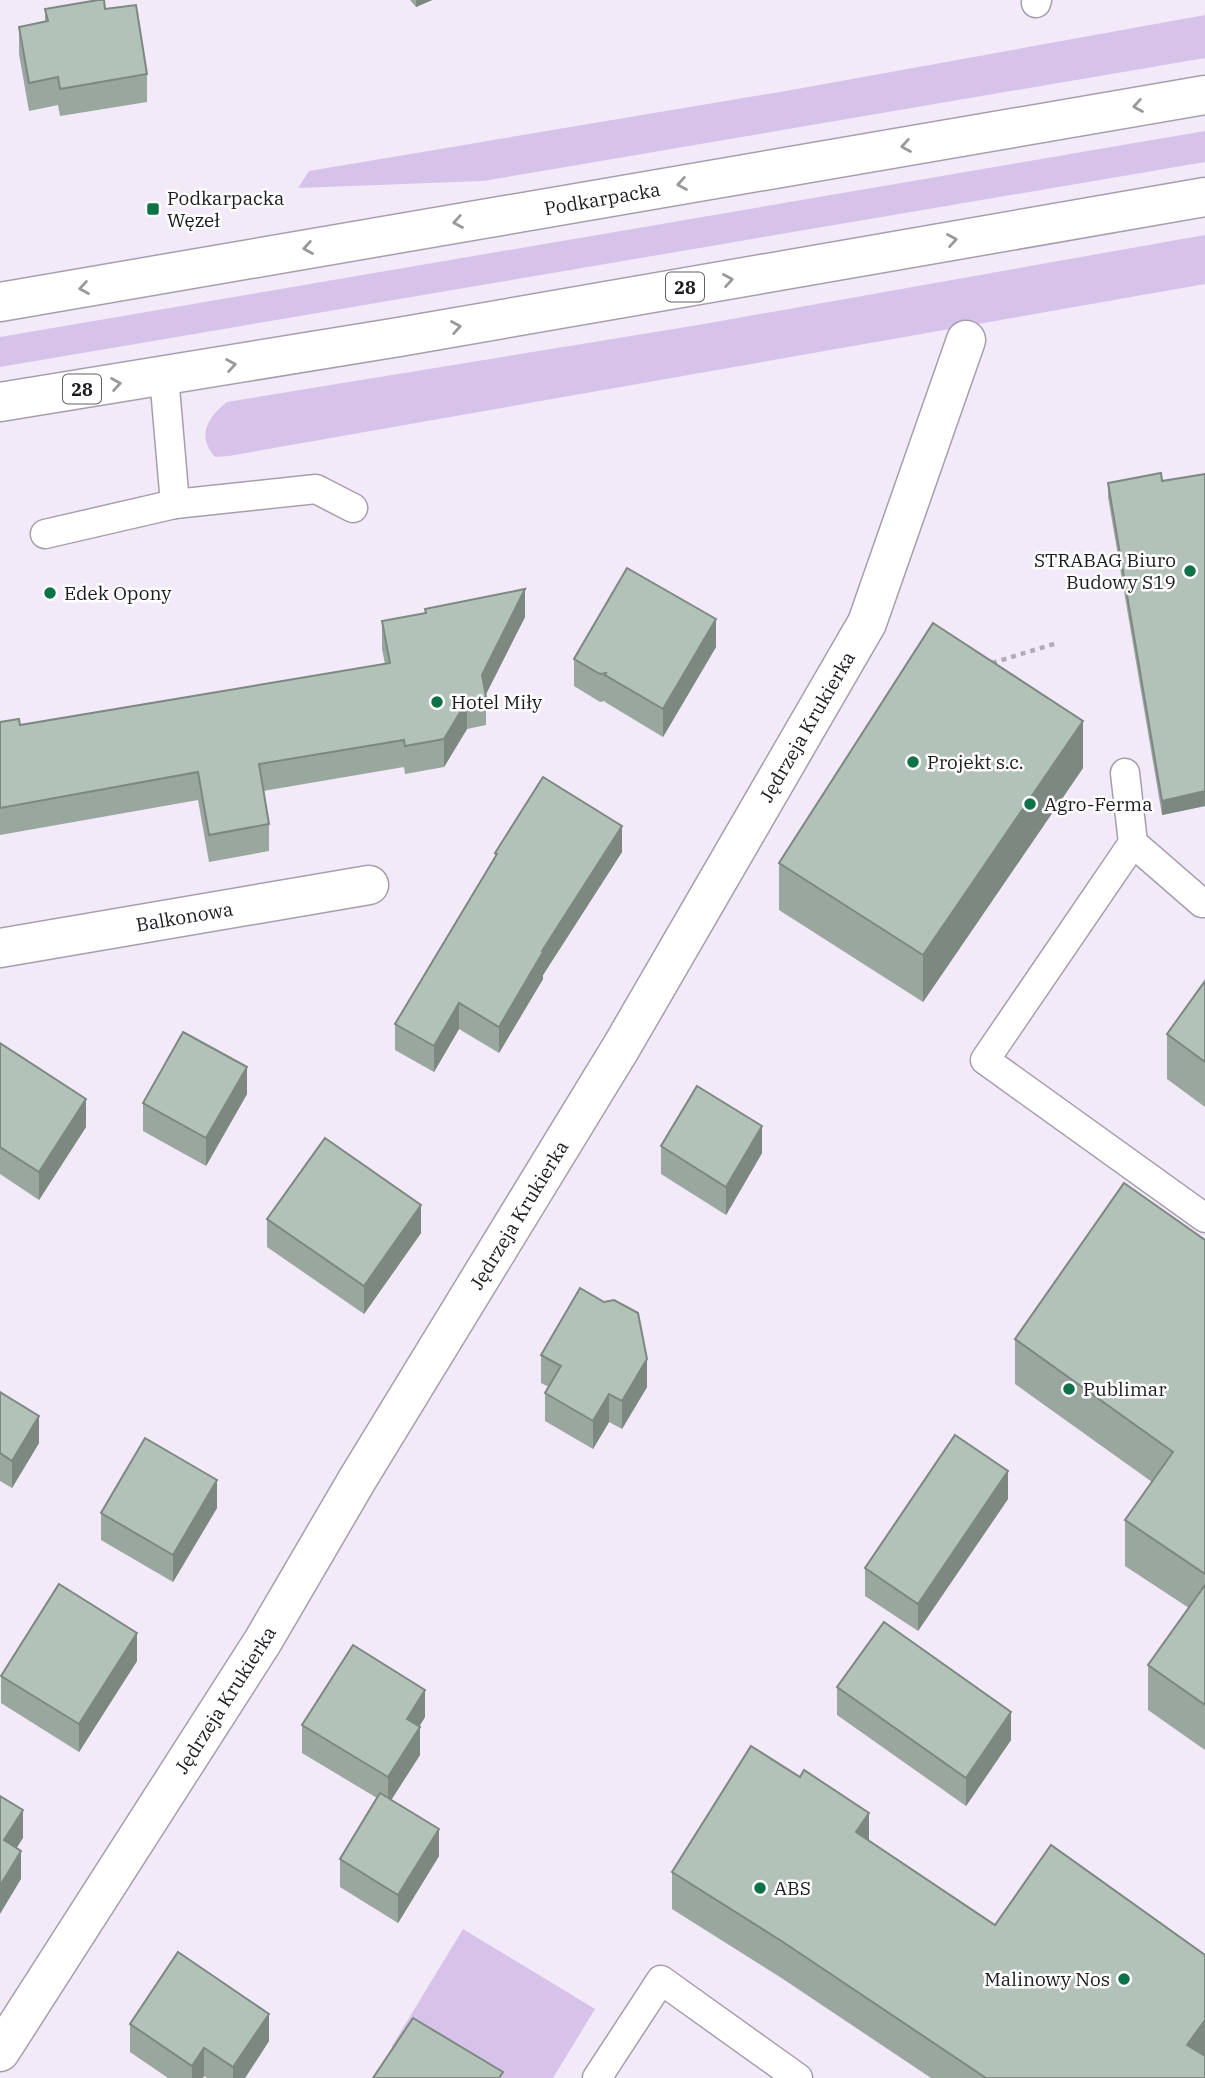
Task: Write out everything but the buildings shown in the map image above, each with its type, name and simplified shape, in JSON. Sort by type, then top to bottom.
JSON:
[{"type":"main road","name":"Podkarpacka","points":[[0,302],[1205,95]]},
{"type":"main road","name":"28","points":[[0,402],[1205,197]]},
{"type":"main road","name":"Jędrzeja Krukierka","points":[[0,2052],[263,1641],[357,1480],[622,1046],[867,623],[966,340]]},
{"type":"main road","name":"Balkonowa","points":[[0,948],[369,885]]},
{"type":"lane","points":[[164,376],[175,504]]},
{"type":"lane","points":[[45,534],[175,504],[316,489],[353,508]]},
{"type":"lane","points":[[1125,773],[1133,843],[985,1060],[1205,1218]]},
{"type":"lane","points":[[1133,843],[1205,903]]},
{"type":"lane","points":[[597,2078],[662,1980],[798,2078]]},
{"type":"path","points":[[986,671],[992,663],[1057,643]]},
{"type":"path","points":[[985,658],[992,663]]},
{"type":"shaded area","points":[[1205,15],[1205,58],[483,181],[298,188],[309,171],[797,89]]},
{"type":"shaded area","points":[[1205,131],[1205,162],[0,367],[0,337]]},
{"type":"shaded area","points":[[1205,235],[1205,284],[229,456],[215,457],[206,441],[205,434],[210,420],[227,402],[698,325]]},
{"type":"shaded area","points":[[463,1929],[595,2009],[553,2078],[444,2078],[392,2046]]},
{"type":"place","name":"Podkarpacka Węzeł","points":[[153,209]]},
{"type":"place","name":"STRABAG Biuro Budowy S19","points":[[1190,571]]},
{"type":"place","name":"Edek Opony","points":[[50,593]]},
{"type":"place","name":"Hotel Miły","points":[[437,702]]},
{"type":"place","name":"Projekt s.c.","points":[[913,762]]},
{"type":"place","name":"Agro-Ferma","points":[[1030,804]]},
{"type":"place","name":"Publimar","points":[[1069,1389]]},
{"type":"place","name":"ABS","points":[[760,1888]]},
{"type":"place","name":"Malinowy Nos","points":[[1124,1979]]}]
